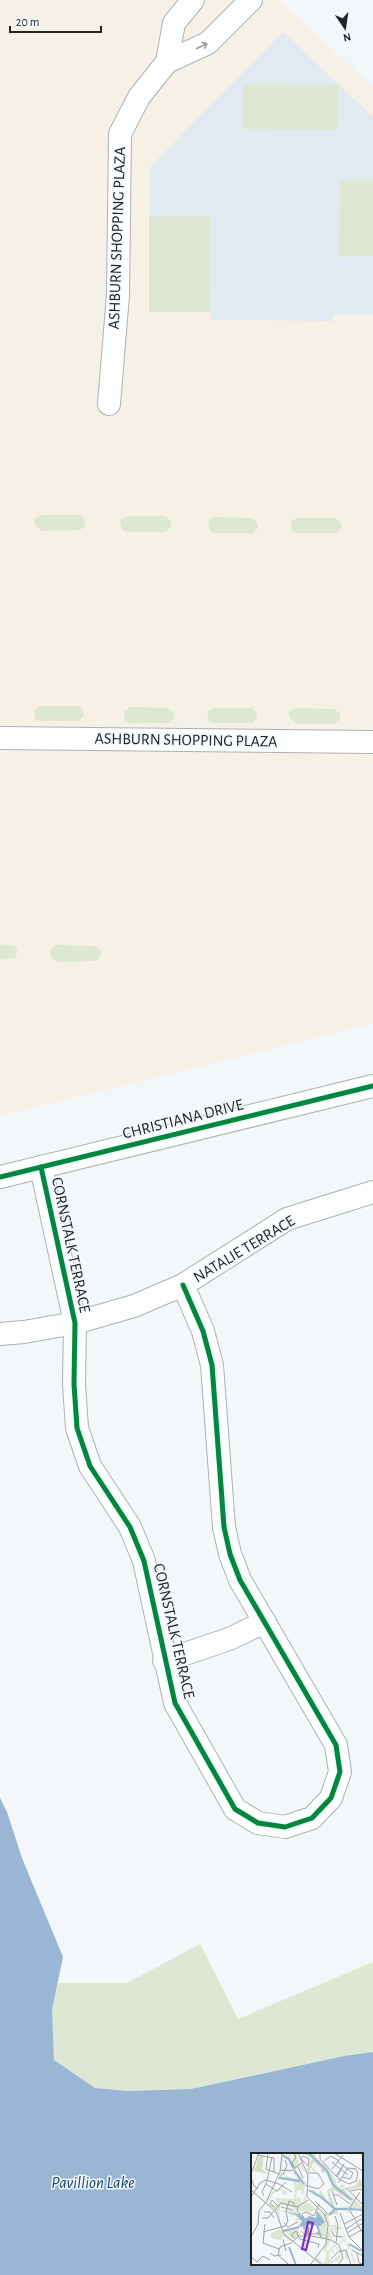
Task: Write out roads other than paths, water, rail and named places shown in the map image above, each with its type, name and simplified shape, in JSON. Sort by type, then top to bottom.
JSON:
[{"type":"street","name":"ASHBURN SHOPPING PLAZA","points":[[109,404],[118,295],[120,134],[139,97],[166,62],[174,23],[193,0]]},
{"type":"street","name":"ASHBURN SHOPPING PLAZA","points":[[166,62],[208,43],[251,0]]},
{"type":"street","name":"ASHBURN SHOPPING PLAZA","points":[[0,738],[373,742]]},
{"type":"street","name":"CHRISTIANA DRIVE","points":[[0,1177],[373,1086]]},
{"type":"street","name":"CORNSTALK TERRACE","points":[[41,1167],[75,1323],[74,1384],[77,1428],[90,1466],[130,1527],[144,1561],[164,1661],[175,1703],[236,1809],[258,1823],[285,1827],[312,1818],[331,1798],[340,1772],[336,1745],[240,1580],[225,1534],[212,1365],[203,1331],[183,1286]]},
{"type":"street","name":"NATALIE TERRACE","points":[[0,1334],[24,1332],[75,1323],[134,1306],[183,1286],[287,1219],[373,1192]]},
{"type":"street","points":[[164,1661],[229,1639],[265,1622]]},
{"type":"water","name":"Pavillion Lake","points":[[0,1798],[7,1812],[22,1858],[63,1957],[52,2010],[54,2060],[95,2088],[128,2091],[191,2089],[344,2056],[373,2052],[373,2275],[0,2275]]}]
